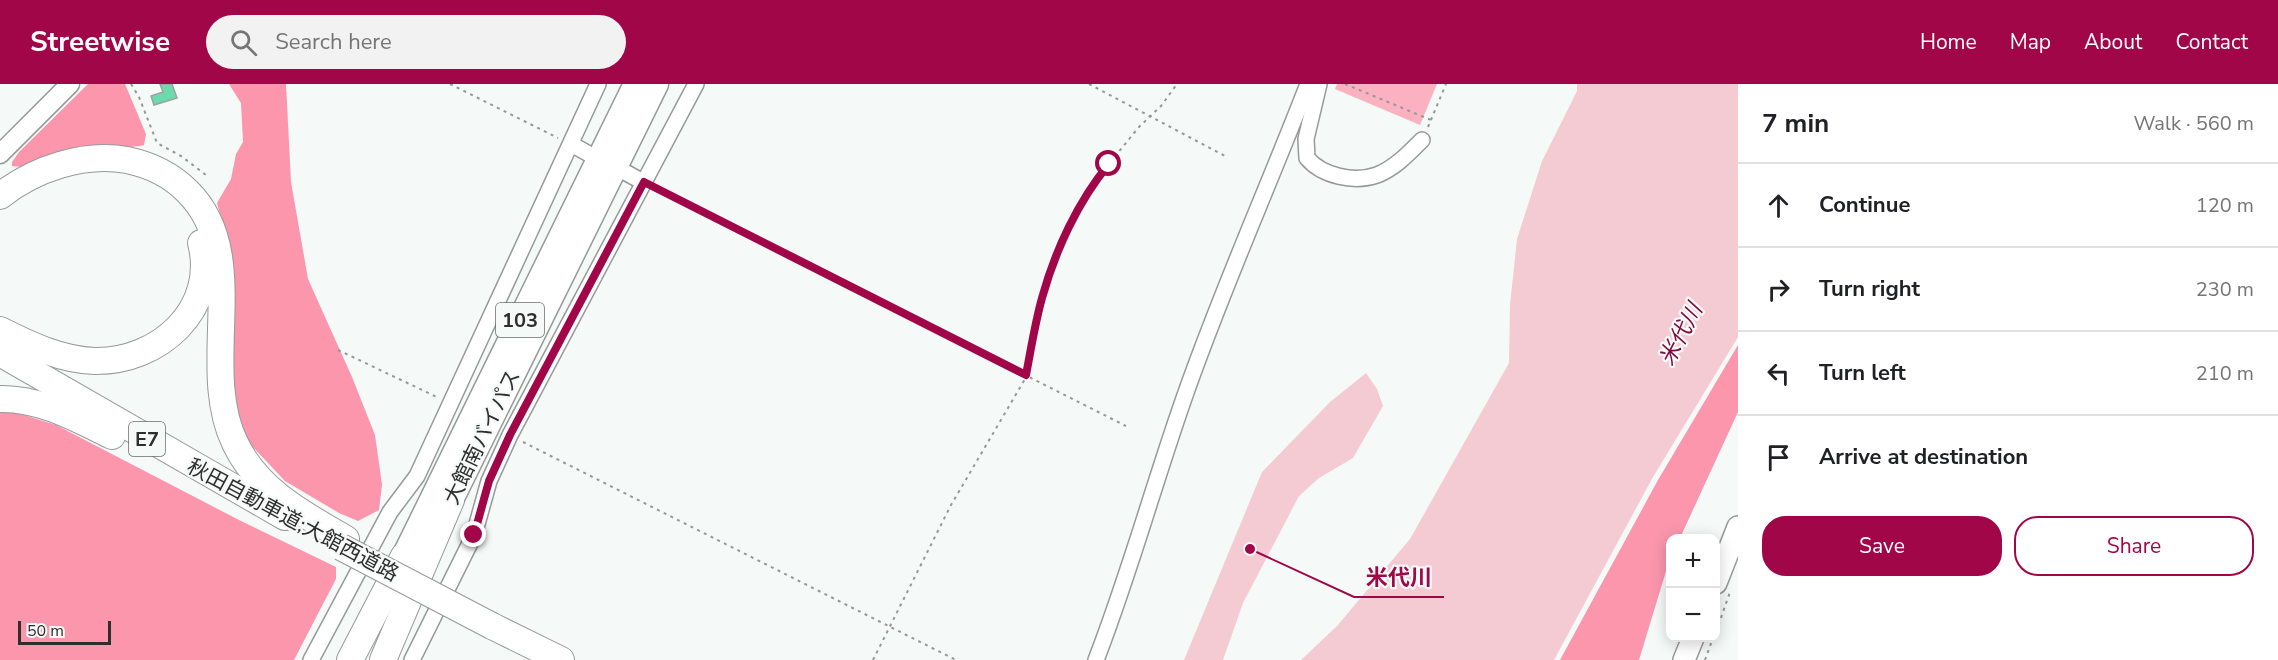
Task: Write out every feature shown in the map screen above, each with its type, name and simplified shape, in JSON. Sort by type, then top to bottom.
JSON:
[{"type":"highway","name":"大館南バイパス","points":[[404,556],[636,84]]},
{"type":"highway","name":"大館南バイパス","points":[[372,660],[656,84]]},
{"type":"highway","points":[[0,196],[17,184],[51,168],[69,163],[103,159],[121,159],[152,167],[166,174],[191,194],[208,219],[219,254],[220,386],[227,425],[235,444],[257,476],[271,491],[344,543]]},
{"type":"highway","points":[[0,214],[32,191],[54,182],[93,172],[126,175],[153,184],[182,206],[196,229],[204,254],[201,290],[186,320],[161,343],[130,357],[96,361],[79,359],[41,349],[0,330]]},
{"type":"highway","name":"秋田自動車道;大館西道路","points":[[0,352],[296,524],[344,543],[492,626],[561,660]]},
{"type":"highway","points":[[0,399],[23,401],[60,412],[296,524]]},
{"type":"highway","points":[[383,660],[451,500]]},
{"type":"highway","points":[[352,660],[404,556]]},
{"type":"main road","points":[[1723,587],[1738,527]]},
{"type":"main road","points":[[1684,660],[1691,642]]},
{"type":"street","points":[[0,154],[70,84]]},
{"type":"street","points":[[311,660],[390,512],[417,476],[598,84]]},
{"type":"street","points":[[412,660],[474,535],[489,481],[510,435],[696,84]]},
{"type":"street","points":[[1095,660],[1113,615],[1210,326],[1308,84]]},
{"type":"street","points":[[1318,84],[1306,140],[1307,158],[1325,172],[1348,178],[1376,175],[1400,161],[1422,140]]},
{"type":"street","points":[[571,144],[589,154]]},
{"type":"street","points":[[623,171],[644,182]]},
{"type":"path","points":[[130,84],[139,97],[157,143],[206,175]]},
{"type":"path","points":[[450,84],[571,144]]},
{"type":"path","points":[[1089,84],[1227,157]]},
{"type":"path","points":[[873,660],[951,505],[1022,386],[1042,299],[1054,262],[1076,214],[1094,182],[1138,127],[1161,106],[1177,84]]},
{"type":"path","points":[[1345,84],[1431,120],[1446,84]]},
{"type":"path","points":[[644,182],[1126,426]]},
{"type":"path","points":[[338,350],[450,403]]},
{"type":"path","points":[[510,435],[956,660]]},
{"type":"path","points":[[1720,606],[1723,587]]},
{"type":"path","points":[[1705,660],[1712,642]]},
{"type":"shaded area","points":[[88,84],[125,84],[146,134],[144,145],[88,146],[30,166],[12,166],[19,152]]},
{"type":"shaded area","points":[[229,84],[286,84],[291,182],[308,279],[375,435],[382,485],[379,510],[358,521],[339,513],[285,481],[248,442],[235,410],[231,375],[229,249],[217,203],[231,179],[236,154],[243,142],[241,103]]},
{"type":"shaded area","points":[[1337,84],[1437,84],[1420,125],[1335,89]]},
{"type":"shaded area","points":[[1738,345],[1738,412],[1682,534],[1666,534],[1666,571],[1639,660],[1560,660],[1658,480]]},
{"type":"shaded area","points":[[8,410],[56,425],[239,520],[336,567],[336,579],[294,660],[0,660],[0,411]]},
{"type":"water","name":"米代川","points":[[1577,84],[1738,84],[1738,337],[1653,477],[1554,660],[1301,660],[1337,626],[1410,539],[1509,363],[1510,305],[1517,239],[1542,161],[1577,91]]},
{"type":"water","points":[[1366,373],[1377,389],[1383,406],[1353,458],[1319,478],[1299,496],[1243,603],[1223,660],[1184,660],[1262,472],[1330,402]]},
{"type":"building","points":[[160,84],[172,84],[177,98],[154,105],[151,96],[163,92]]},
{"type":"place","name":"米代川","points":[[1250,549]]},
{"type":"route","points":[[474,535],[489,481],[510,435],[644,182],[1026,375],[1042,299],[1054,262],[1076,214],[1094,182],[1109,164]]}]
